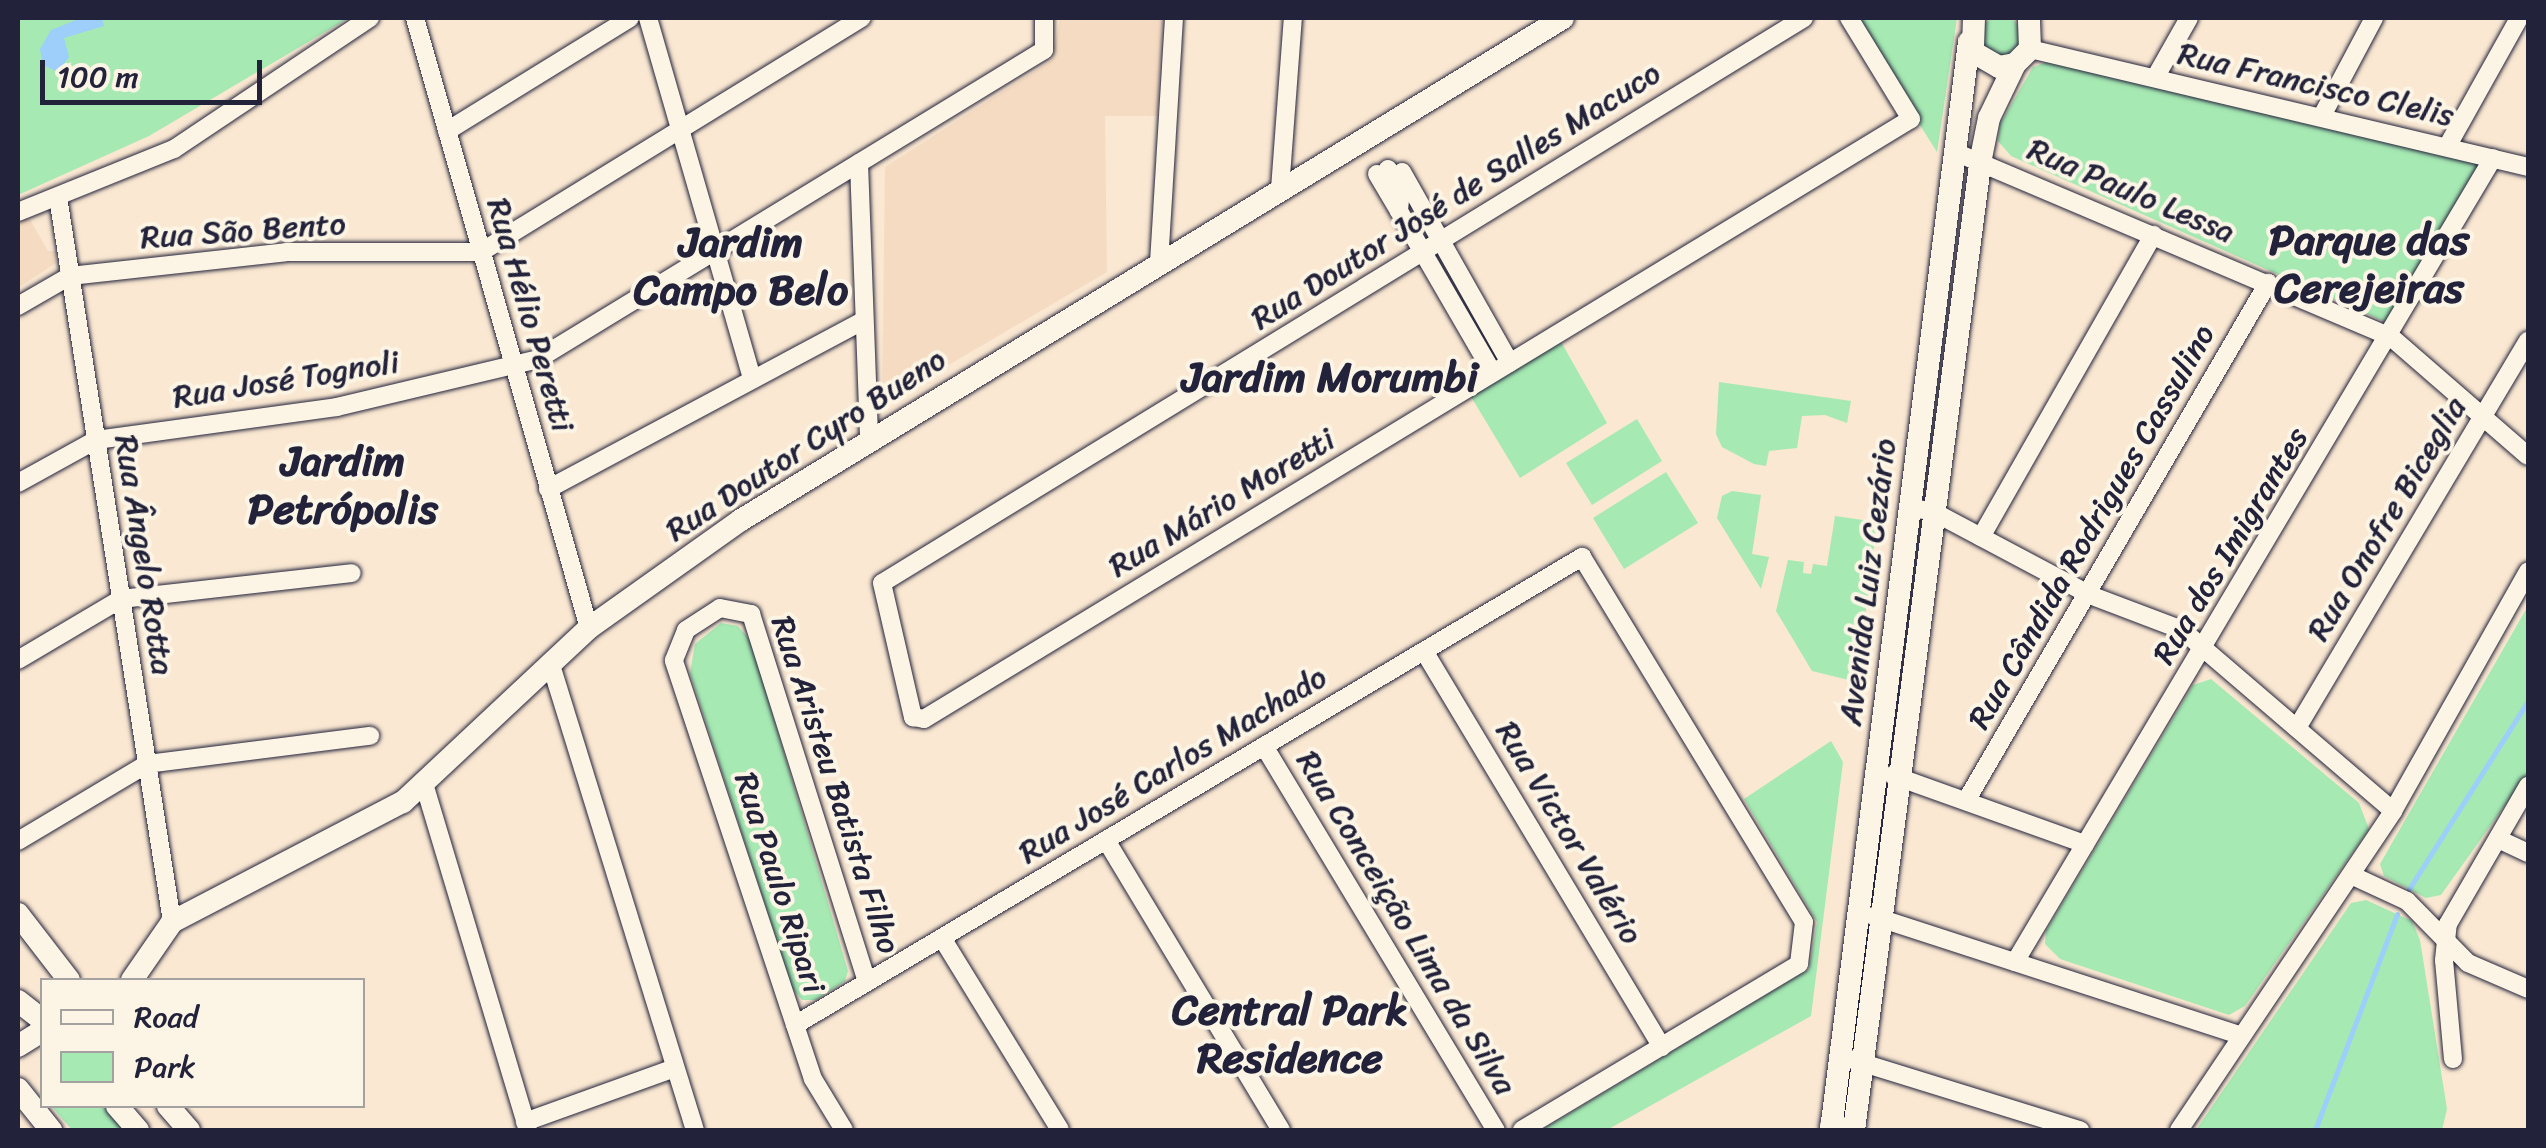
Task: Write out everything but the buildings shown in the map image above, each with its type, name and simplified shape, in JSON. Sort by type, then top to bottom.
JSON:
[{"type":"street","points":[[18,212],[174,149],[370,18]]},
{"type":"street","name":"Rua Hélio Peretti","points":[[415,18],[589,628]]},
{"type":"street","points":[[447,131],[630,18]]},
{"type":"street","points":[[648,18],[750,376]]},
{"type":"street","points":[[481,252],[862,18]]},
{"type":"street","name":"Rua José Tognoli","points":[[18,484],[96,440],[336,407],[514,368],[715,251],[1044,50],[1044,18]]},
{"type":"street","points":[[1158,263],[1174,18]]},
{"type":"street","points":[[1280,189],[1293,18]]},
{"type":"street","name":"Rua Doutor Cyro Bueno","points":[[133,978],[172,922],[358,830],[424,786],[589,628],[870,439],[1563,18]]},
{"type":"street","name":"Rua Doutor José de Salles Macuco","points":[[924,719],[913,716],[882,583],[1804,18]]},
{"type":"street","name":"Rua Mário Moretti","points":[[924,719],[1911,119],[1850,18]]},
{"type":"street","name":"Avenida Luiz Cezário","points":[[1921,510],[1955,152],[1974,18]]},
{"type":"street","points":[[2155,78],[2189,18]]},
{"type":"street","points":[[2447,147],[2520,18]]},
{"type":"street","points":[[2323,114],[2371,19]]},
{"type":"street","points":[[1969,42],[1989,65],[2030,35]]},
{"type":"street","name":"Avenida Luiz Cezário","points":[[1839,1129],[1852,1059],[1921,510],[1980,158],[1989,118],[2030,35]]},
{"type":"street","name":"Rua Francisco Clelis","points":[[2030,35],[2155,78],[2323,114],[2528,167]]},
{"type":"street","name":"Rua Paulo Lessa","points":[[1955,152],[1980,158],[2390,338],[2528,456]]},
{"type":"street","name":"Rua dos Imigrantes","points":[[2015,962],[2494,158]]},
{"type":"street","points":[[859,163],[870,439]]},
{"type":"street","points":[[1493,373],[1399,212],[1401,191],[1388,169],[1441,240],[1510,363]]},
{"type":"street","name":"Rua Ângelo Rotta","points":[[58,196],[172,922]]},
{"type":"street","points":[[1980,537],[2154,235]]},
{"type":"street","name":"Rua São Bento","points":[[18,306],[70,276],[286,252],[481,252]]},
{"type":"street","name":"Rua Cândida Rodrigues Cassulino","points":[[1966,801],[2090,595],[2268,283]]},
{"type":"street","points":[[1464,324],[1483,315]]},
{"type":"street","points":[[548,489],[750,376],[864,320]]},
{"type":"street","name":"Rua Onofre Biceglia","points":[[2298,728],[2528,342]]},
{"type":"street","points":[[1921,510],[2090,595],[2182,630],[2393,811]]},
{"type":"street","name":"Rua José Carlos Machado","points":[[795,1026],[1582,557],[1804,922],[1799,964],[1662,1046]]},
{"type":"street","points":[[2179,1130],[2239,1035],[2393,811],[2528,572]]},
{"type":"street","points":[[18,660],[121,599],[352,573]]},
{"type":"street","name":"Rua Paulo Ripari","points":[[742,608],[720,608],[686,630],[674,647],[813,1079],[844,1130]]},
{"type":"street","name":"Rua Aristeu Batista Filho","points":[[742,608],[751,614],[867,982]]},
{"type":"street","name":"Rua Victor Valério","points":[[1424,651],[1662,1046]]},
{"type":"street","points":[[551,665],[694,1130]]},
{"type":"street","points":[[18,841],[147,764],[370,736]]},
{"type":"street","name":"Rua Conceição Lima da Silva","points":[[1264,746],[1496,1130]]},
{"type":"street","points":[[1886,774],[2085,844]]},
{"type":"street","points":[[424,786],[527,1126],[675,1068]]},
{"type":"street","points":[[2453,1059],[2446,942],[2466,889],[2528,786]]},
{"type":"street","points":[[2498,839],[2528,853]]},
{"type":"street","points":[[1106,840],[1281,1130]]},
{"type":"street","points":[[2351,875],[2407,901],[2468,963],[2528,989]]},
{"type":"street","points":[[18,914],[67,978]]},
{"type":"street","points":[[1869,914],[2239,1035]]},
{"type":"street","points":[[942,938],[1060,1130]]},
{"type":"street","points":[[18,1001],[40,1018]]},
{"type":"street","points":[[18,1046],[40,1031]]},
{"type":"street","points":[[1522,1130],[1662,1046]]},
{"type":"street","points":[[1852,1059],[2080,1130]]},
{"type":"street","points":[[18,1089],[44,1126]]},
{"type":"street","points":[[119,1108],[138,1130]]},
{"type":"street","points":[[170,1108],[189,1130]]},
{"type":"shaded area","points":[[1060,18],[1162,20],[1157,116],[1105,116],[1107,272],[882,404],[885,167],[1052,60]]},
{"type":"shaded area","points":[[28,216],[48,251],[56,251],[56,263],[18,288],[18,222]]},
{"type":"green space","points":[[2001,16],[2015,22],[2021,36],[2015,50],[2001,56],[1987,50],[1981,36],[1987,22]]},
{"type":"green space","points":[[18,18],[349,18],[149,136],[18,195]]},
{"type":"green space","points":[[1856,18],[1957,18],[1937,152],[1918,122]]},
{"type":"green space","points":[[2050,61],[2483,165],[2390,324],[2011,156],[1998,141],[2000,124],[2033,67]]},
{"type":"green space","points":[[1560,340],[1607,423],[1520,478],[1470,395]]},
{"type":"green space","points":[[1719,382],[1851,401],[1847,423],[1825,415],[1802,416],[1797,448],[1769,451],[1766,466],[1754,464],[1722,447],[1716,434]]},
{"type":"green space","points":[[1637,419],[1662,461],[1592,505],[1566,463]]},
{"type":"green space","points":[[1666,472],[1698,523],[1624,569],[1593,518]]},
{"type":"green space","points":[[1732,491],[1761,495],[1752,554],[1769,557],[1761,589],[1717,518],[1722,496]]},
{"type":"green space","points":[[1835,516],[1877,522],[1857,682],[1812,671],[1776,611],[1788,560],[1804,562],[1803,573],[1811,574],[1813,564],[1827,566]]},
{"type":"green space","points":[[2528,606],[2528,773],[2441,895],[2426,898],[2384,876],[2380,864]]},
{"type":"green space","points":[[721,623],[738,626],[751,641],[848,971],[845,981],[816,1000],[802,1000],[792,988],[690,673],[695,644]]},
{"type":"green space","points":[[2211,679],[2359,803],[2369,829],[2245,1006],[2229,1015],[2060,959],[2045,944],[2046,931],[2193,685]]},
{"type":"green space","points":[[1831,741],[1843,762],[1811,1016],[1607,1130],[1542,1130],[1809,969],[1817,922],[1744,799]]},
{"type":"green space","points":[[2366,900],[2412,921],[2420,940],[2447,1109],[2442,1130],[2196,1130],[2351,903]]},
{"type":"green space","points":[[53,1108],[109,1108],[127,1130],[72,1130]]},
{"type":"water","points":[[81,18],[102,18],[104,26],[64,38],[69,57],[58,72],[43,65],[40,49],[51,30]]},
{"type":"waterway","points":[[2409,889],[2528,701]]},
{"type":"waterway","points":[[2315,1130],[2397,914]]},
{"type":"district","name":"Parque das Cerejeiras","points":[[2369,264]]},
{"type":"district","name":"Jardim Campo Belo","points":[[741,266]]},
{"type":"district","name":"Jardim Morumbi","points":[[1330,377]]},
{"type":"district","name":"Jardim Petrópolis","points":[[343,485]]},
{"type":"district","name":"Central Park Residence","points":[[1290,1034]]}]
